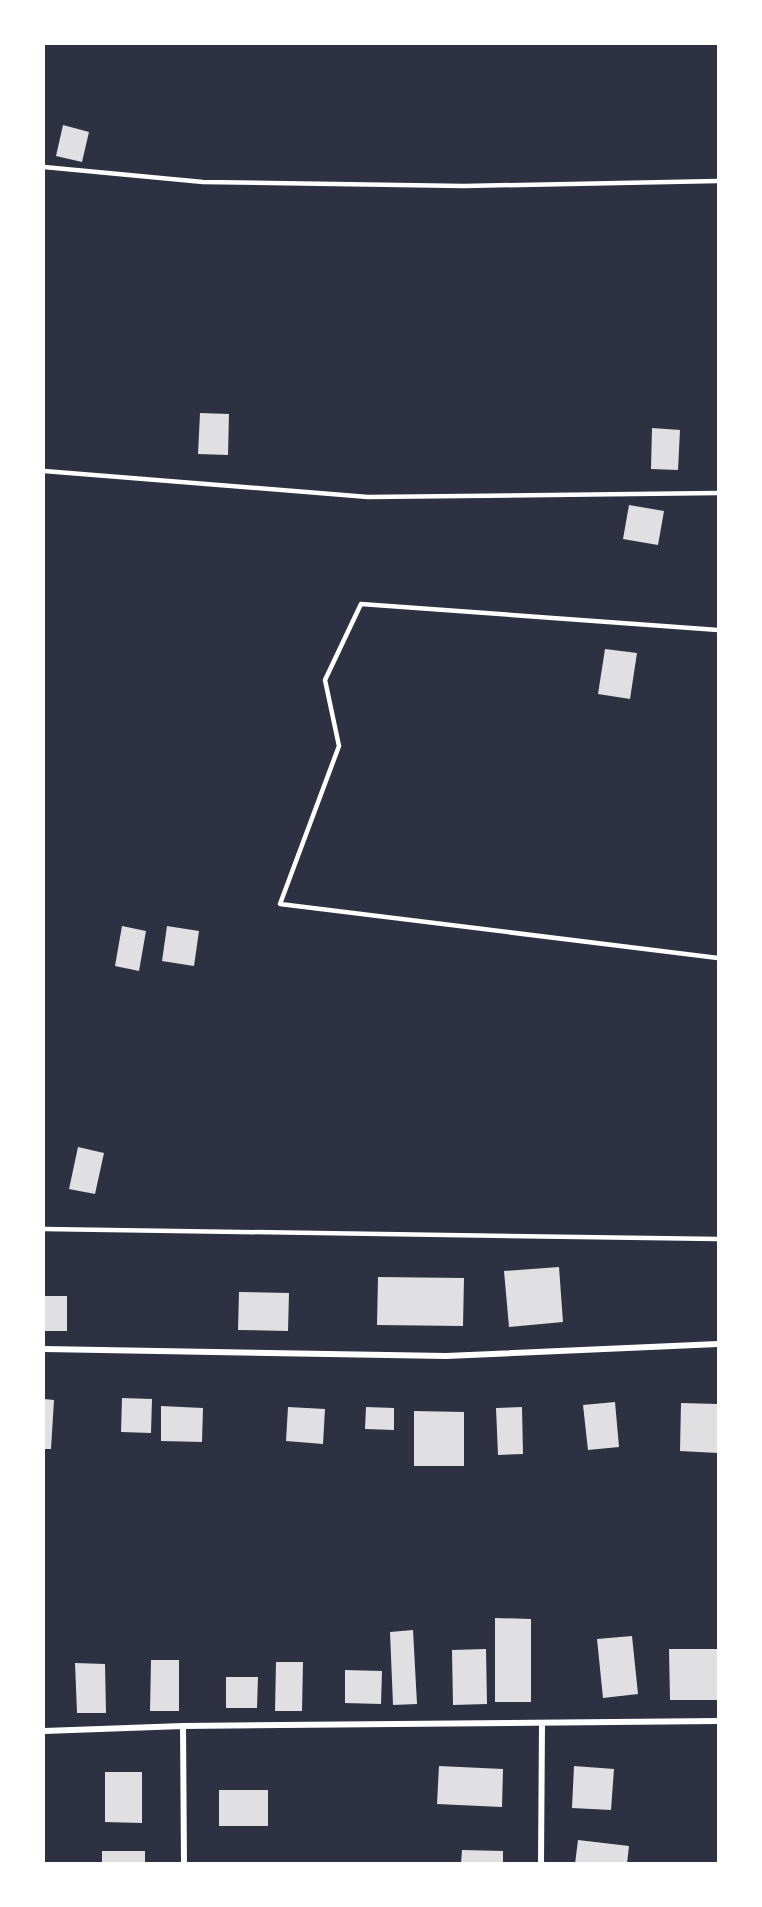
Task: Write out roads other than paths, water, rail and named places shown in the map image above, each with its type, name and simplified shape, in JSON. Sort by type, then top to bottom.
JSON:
[{"type":"street","points":[[44,1349],[446,1356],[718,1344]]},
{"type":"street","points":[[44,1731],[183,1726],[718,1721]]},
{"type":"street","points":[[541,1863],[542,1723]]},
{"type":"street","points":[[183,1726],[184,1863]]},
{"type":"lane","points":[[44,167],[215,182],[464,186],[718,181]]},
{"type":"lane","points":[[44,471],[368,497],[718,493]]},
{"type":"lane","points":[[718,630],[361,604],[325,680],[339,746],[280,904],[718,958]]},
{"type":"lane","points":[[44,1229],[718,1239]]}]
